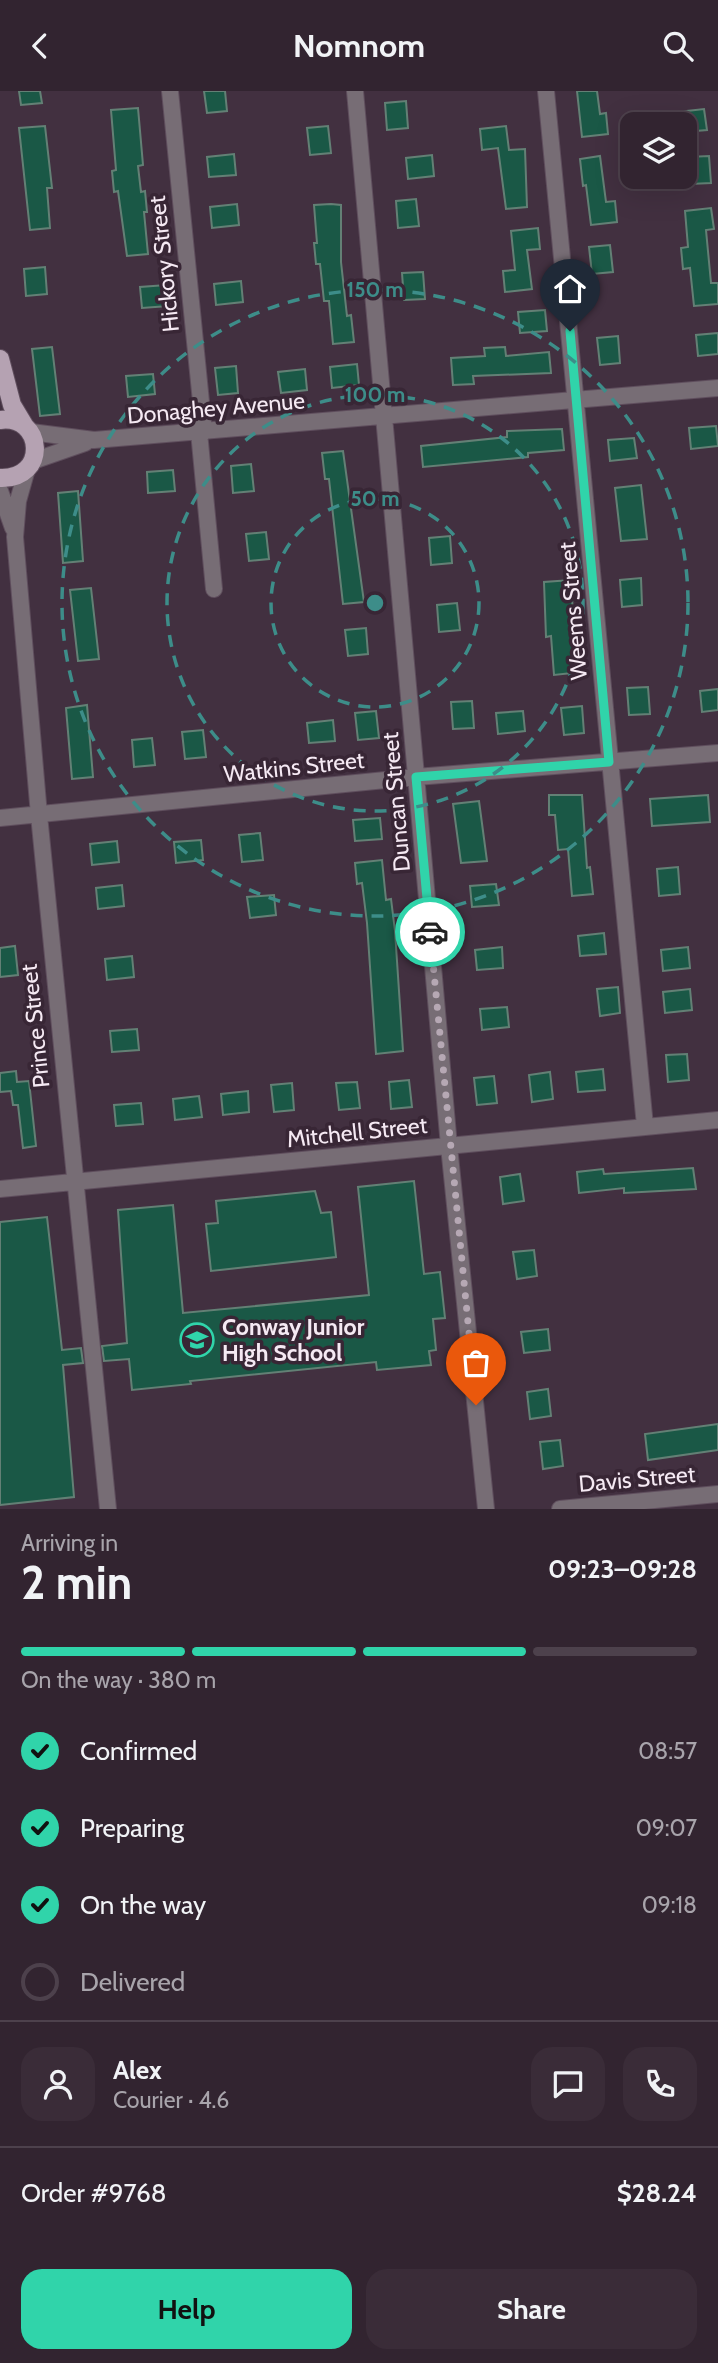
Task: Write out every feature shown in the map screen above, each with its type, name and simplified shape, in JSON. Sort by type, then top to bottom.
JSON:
[{"type":"main road","points":[[0,359],[12,405],[27,429],[36,451],[30,465],[19,475],[0,478]]},
{"type":"main road","points":[[0,420],[16,421],[27,429]]},
{"type":"street","name":"Hickory Street","points":[[170,91],[214,589]]},
{"type":"street","name":"Duncan Street","points":[[355,91],[449,1146],[486,1509]]},
{"type":"street","name":"Weems Street","points":[[546,91],[645,1126]]},
{"type":"street","name":"Donaghey Avenue","points":[[27,429],[94,440],[718,388]]},
{"type":"street","name":"Donaghey Avenue","points":[[30,465],[94,440]]},
{"type":"street","name":"Prince Street","points":[[30,465],[18,501],[15,537],[39,815],[108,1509]]},
{"type":"street","name":"Prince Street","points":[[0,491],[15,537]]},
{"type":"street","name":"Watkins Street","points":[[0,818],[416,777],[718,753]]},
{"type":"street","name":"Mitchell Street","points":[[0,1189],[76,1184],[718,1120]]},
{"type":"street","name":"Davis Street","points":[[560,1509],[718,1494]]},
{"type":"building","points":[[19,91],[40,91],[42,103],[21,105]]},
{"type":"building","points":[[204,91],[225,91],[227,111],[207,113]]},
{"type":"building","points":[[577,91],[597,91],[600,114],[606,113],[608,134],[582,137]]},
{"type":"building","points":[[406,101],[408,128],[387,130],[385,103]]},
{"type":"building","points":[[138,108],[143,165],[138,166],[141,192],[145,191],[148,254],[127,256],[118,191],[114,192],[112,171],[116,170],[111,110]]},
{"type":"building","points":[[704,109],[707,130],[697,131],[697,112],[678,112]]},
{"type":"building","points":[[45,126],[52,188],[47,188],[50,228],[30,230],[19,128]]},
{"type":"building","points":[[328,126],[331,153],[310,155],[307,128]]},
{"type":"building","points":[[506,126],[509,150],[525,149],[527,207],[506,209],[498,148],[482,150],[480,129]]},
{"type":"building","points":[[234,154],[236,175],[209,177],[207,157]]},
{"type":"building","points":[[432,155],[434,176],[408,179],[406,158]]},
{"type":"building","points":[[600,156],[606,202],[615,201],[617,222],[591,225],[580,159]]},
{"type":"building","points":[[709,156],[711,183],[697,184],[697,157]]},
{"type":"building","points":[[416,199],[419,226],[398,228],[396,201]]},
{"type":"building","points":[[237,204],[239,225],[212,228],[210,207]]},
{"type":"building","points":[[314,205],[341,205],[341,262],[347,316],[351,315],[354,342],[333,344],[329,301],[324,301],[320,264],[316,264],[314,243],[317,243]]},
{"type":"building","points":[[711,208],[714,229],[706,230],[711,283],[718,283],[718,304],[694,306],[690,268],[683,269],[681,248],[688,247],[685,211]]},
{"type":"building","points":[[538,228],[540,249],[527,250],[532,289],[505,292],[503,271],[515,270],[511,231]]},
{"type":"building","points":[[610,245],[613,272],[592,274],[589,247]]},
{"type":"building","points":[[45,267],[47,294],[26,296],[24,269]]},
{"type":"building","points":[[423,272],[425,299],[404,300],[402,273]]},
{"type":"building","points":[[241,281],[243,302],[216,305],[214,284]]},
{"type":"building","points":[[166,285],[168,306],[142,308],[140,287]]},
{"type":"building","points":[[545,310],[547,331],[520,333],[518,312]]},
{"type":"building","points":[[718,333],[718,354],[698,356],[696,335]]},
{"type":"building","points":[[618,336],[620,363],[600,365],[597,338]]},
{"type":"building","points":[[52,347],[60,414],[40,416],[32,349]]},
{"type":"building","points":[[505,347],[506,356],[549,352],[551,373],[473,376],[474,384],[453,385],[451,358],[485,356],[484,348]]},
{"type":"building","points":[[357,364],[359,385],[332,388],[330,367]]},
{"type":"building","points":[[236,366],[238,393],[218,395],[215,368]]},
{"type":"building","points":[[305,369],[307,390],[281,393],[278,372]]},
{"type":"building","points":[[153,374],[155,394],[128,397],[126,376]]},
{"type":"building","points":[[716,426],[718,446],[691,449],[689,428]]},
{"type":"building","points":[[562,429],[564,450],[528,453],[528,457],[423,467],[421,446],[507,437],[507,431]]},
{"type":"building","points":[[634,438],[637,458],[610,461],[608,440]]},
{"type":"building","points":[[343,451],[364,602],[343,604],[329,479],[325,479],[322,453]]},
{"type":"building","points":[[251,464],[254,491],[233,493],[231,466]]},
{"type":"building","points":[[173,470],[175,491],[148,493],[147,472]]},
{"type":"building","points":[[641,485],[647,539],[621,541],[615,488]]},
{"type":"building","points":[[78,491],[83,561],[63,563],[58,493]]},
{"type":"building","points":[[266,532],[269,559],[249,561],[246,534]]},
{"type":"building","points":[[450,536],[452,563],[431,565],[429,538]]},
{"type":"building","points":[[641,578],[642,605],[622,607],[620,580]]},
{"type":"building","points":[[571,580],[575,652],[579,651],[581,672],[554,675],[551,636],[546,637],[544,582]]},
{"type":"building","points":[[91,588],[99,659],[78,661],[70,590]]},
{"type":"building","points":[[457,603],[460,630],[439,632],[437,605]]},
{"type":"building","points":[[366,628],[368,654],[348,656],[345,630]]},
{"type":"building","points":[[648,687],[650,714],[629,715],[627,688]]},
{"type":"building","points":[[718,689],[718,710],[702,712],[700,691]]},
{"type":"building","points":[[472,701],[474,728],[453,729],[451,702]]},
{"type":"building","points":[[87,705],[93,777],[72,779],[66,708]]},
{"type":"building","points":[[582,706],[584,733],[564,735],[561,708]]},
{"type":"building","points":[[376,711],[379,738],[358,740],[355,713]]},
{"type":"building","points":[[523,711],[525,731],[498,734],[496,713]]},
{"type":"building","points":[[333,720],[335,741],[309,743],[307,723]]},
{"type":"building","points":[[203,730],[206,757],[185,759],[182,732]]},
{"type":"building","points":[[152,738],[155,765],[134,767],[132,740]]},
{"type":"building","points":[[549,795],[582,795],[587,868],[590,867],[593,894],[572,896],[568,849],[558,850],[555,815],[549,815]]},
{"type":"building","points":[[708,795],[710,822],[652,826],[650,799]]},
{"type":"building","points":[[479,801],[487,861],[461,863],[453,804]]},
{"type":"building","points":[[380,818],[382,839],[355,841],[353,820]]},
{"type":"building","points":[[260,833],[263,860],[242,862],[239,835]]},
{"type":"building","points":[[201,840],[203,860],[176,863],[174,842]]},
{"type":"building","points":[[117,841],[119,862],[92,865],[90,844]]},
{"type":"building","points":[[382,860],[386,900],[391,899],[395,931],[403,1051],[376,1054],[367,923],[362,883],[357,884],[355,863]]},
{"type":"building","points":[[678,867],[680,894],[659,896],[657,869]]},
{"type":"building","points":[[496,884],[499,905],[472,907],[470,886]]},
{"type":"building","points":[[122,885],[124,906],[98,909],[96,888]]},
{"type":"building","points":[[274,895],[276,915],[250,918],[247,897]]},
{"type":"building","points":[[604,933],[606,954],[580,956],[578,936]]},
{"type":"building","points":[[15,946],[18,975],[0,977],[0,948]]},
{"type":"building","points":[[502,947],[503,968],[477,970],[475,950]]},
{"type":"building","points":[[688,947],[690,968],[663,971],[661,950]]},
{"type":"building","points":[[132,956],[134,977],[107,980],[105,959]]},
{"type":"building","points":[[618,987],[620,1013],[600,1016],[597,989]]},
{"type":"building","points":[[690,989],[692,1010],[665,1013],[663,992]]},
{"type":"building","points":[[507,1007],[509,1027],[482,1030],[480,1009]]},
{"type":"building","points":[[137,1029],[139,1050],[112,1052],[110,1031]]},
{"type":"building","points":[[687,1054],[689,1080],[668,1082],[666,1055]]},
{"type":"building","points":[[603,1069],[605,1090],[578,1092],[576,1072]]},
{"type":"building","points":[[16,1071],[17,1082],[29,1081],[36,1146],[23,1148],[18,1105],[13,1105],[11,1091],[0,1092],[0,1073]]},
{"type":"building","points":[[550,1072],[553,1099],[532,1102],[529,1075]]},
{"type":"building","points":[[494,1076],[497,1103],[477,1105],[474,1078]]},
{"type":"building","points":[[409,1080],[412,1107],[391,1109],[389,1082]]},
{"type":"building","points":[[357,1082],[360,1108],[339,1110],[336,1083]]},
{"type":"building","points":[[292,1083],[294,1110],[274,1112],[271,1085]]},
{"type":"building","points":[[248,1091],[249,1112],[223,1115],[221,1094]]},
{"type":"building","points":[[199,1096],[202,1117],[175,1120],[173,1099]]},
{"type":"building","points":[[141,1103],[143,1124],[116,1126],[114,1105]]},
{"type":"building","points":[[693,1168],[696,1189],[624,1193],[624,1188],[579,1193],[577,1172],[603,1169],[604,1174]]},
{"type":"building","points":[[520,1174],[524,1201],[503,1204],[500,1177]]},
{"type":"building","points":[[414,1181],[424,1274],[440,1272],[445,1318],[433,1319],[436,1350],[429,1351],[431,1365],[377,1370],[376,1362],[190,1381],[191,1384],[132,1390],[129,1359],[104,1361],[102,1346],[127,1343],[118,1210],[173,1205],[183,1313],[369,1295],[358,1187]]},
{"type":"building","points":[[315,1191],[321,1213],[331,1212],[336,1257],[211,1271],[206,1224],[218,1223],[216,1201]]},
{"type":"building","points":[[47,1217],[62,1350],[81,1348],[83,1363],[63,1365],[74,1497],[0,1505],[0,1222]]},
{"type":"building","points":[[534,1250],[537,1276],[517,1279],[513,1252]]},
{"type":"building","points":[[548,1329],[550,1350],[524,1353],[521,1332]]},
{"type":"building","points":[[548,1389],[551,1416],[530,1419],[527,1392]]},
{"type":"building","points":[[718,1424],[718,1450],[648,1460],[645,1434]]},
{"type":"building","points":[[560,1440],[563,1466],[543,1469],[540,1442]]},
{"type":"way so far","points":[[430,932],[476,1405]]},
{"type":"place","name":"Conway Junior High School","points":[[197,1340]]},
{"type":"route","points":[[430,932],[416,777],[609,762],[570,331]]}]
